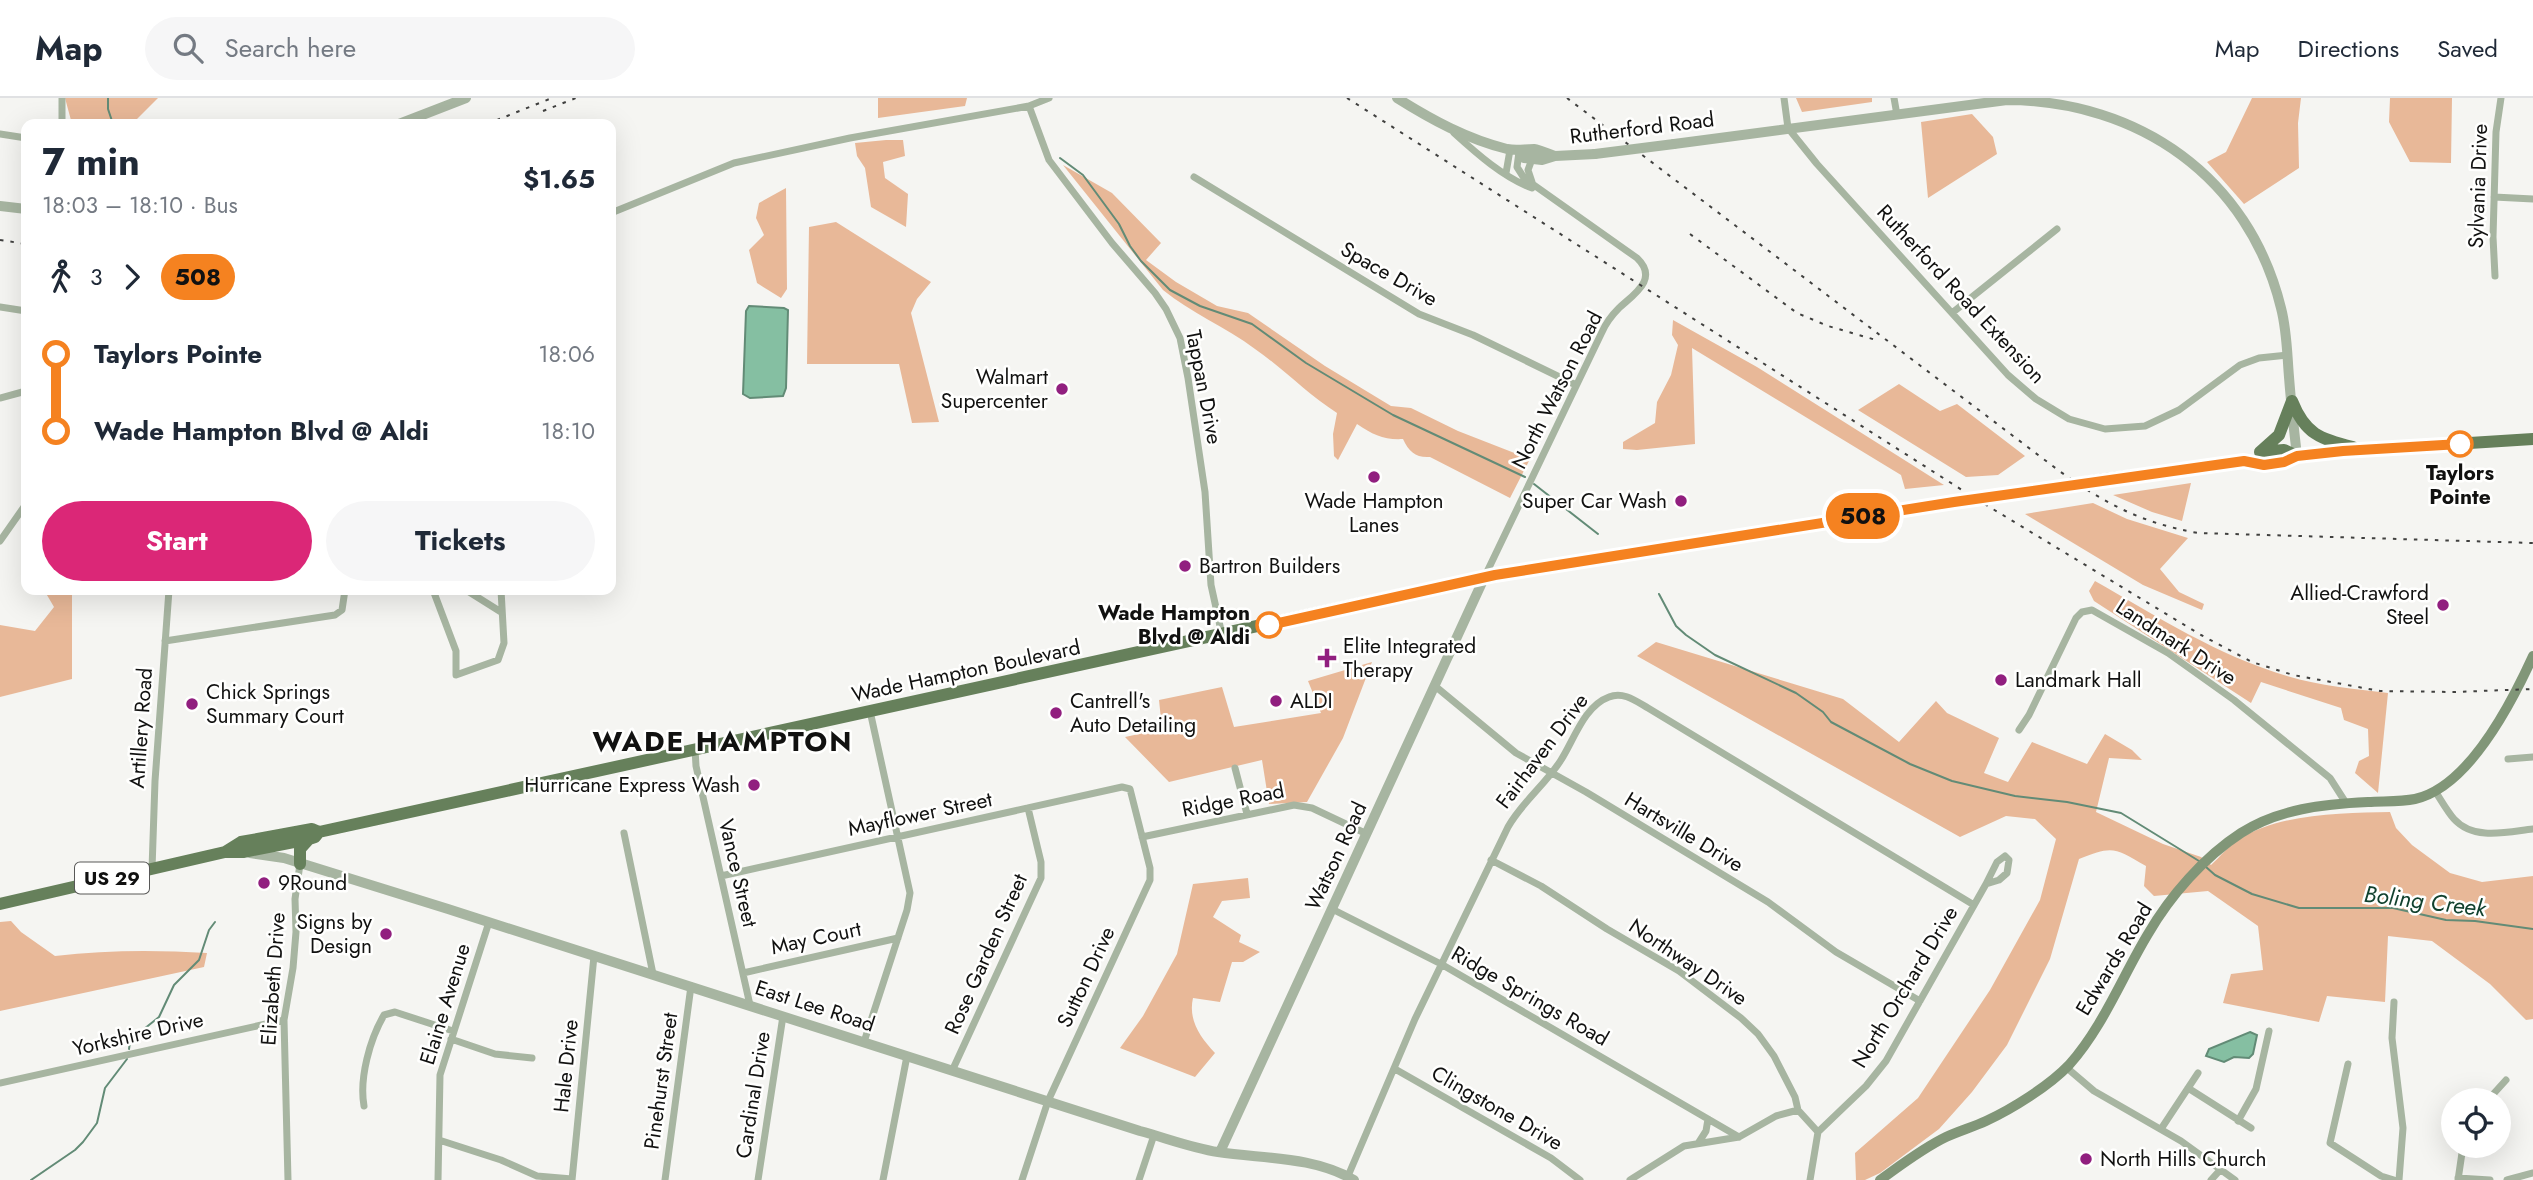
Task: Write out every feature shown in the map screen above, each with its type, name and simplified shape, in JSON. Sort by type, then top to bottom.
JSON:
[{"type":"main road","points":[[2291,401],[2298,417],[2313,433],[2326,440],[2363,450]]},
{"type":"main road","points":[[2260,452],[2279,435],[2291,401]]},
{"type":"main road","name":"Wade Hampton Boulevard","points":[[225,852],[241,842],[314,835],[1485,576],[2106,479],[2244,461],[2264,465],[2284,462],[2297,456],[2533,439]]},
{"type":"main road","name":"Wade Hampton Boulevard","points":[[2244,461],[2260,452],[2284,450],[2297,456]]},
{"type":"main road","name":"Edwards Road","points":[[1880,1180],[1935,1143],[2001,1114],[2067,1068],[2103,1015],[2157,919],[2202,866],[2233,838],[2264,820],[2303,809],[2346,803],[2410,800],[2435,791],[2463,768],[2498,724],[2520,686],[2533,656]]},
{"type":"main road","points":[[300,864],[300,849],[314,835]]},
{"type":"main road","name":"Wade Hampton Boulevard","points":[[0,904],[225,852],[243,852],[285,838]]},
{"type":"street","points":[[62,98],[62,119]]},
{"type":"street","points":[[412,119],[466,98]]},
{"type":"street","points":[[616,211],[734,163],[850,138],[1029,106],[1049,98]]},
{"type":"street","name":"Rutherford Road","points":[[1397,98],[1449,128],[1514,151],[1524,158],[1542,160],[1555,156],[1595,154],[1994,102],[2045,102],[2083,108],[2109,116],[2157,138],[2183,156],[2214,183],[2233,205],[2255,239],[2268,267],[2281,307],[2297,456]]},
{"type":"street","points":[[1784,98],[1788,128]]},
{"type":"street","points":[[1894,98],[1897,114]]},
{"type":"street","name":"Sylvania Drive","points":[[2495,276],[2496,132],[2501,98]]},
{"type":"street","name":"Tappan Drive","points":[[1029,106],[1048,160],[1111,243],[1155,293],[1180,338],[1205,492],[1211,585],[1222,636]]},
{"type":"street","name":"North Watson Road","points":[[1449,128],[1470,148],[1523,185],[1540,191]]},
{"type":"street","name":"Rutherford Road Extension","points":[[1788,128],[2008,375],[2036,399],[2070,419],[2105,429],[2132,428],[2158,422],[2179,410],[2239,365],[2259,358],[2288,355]]},
{"type":"street","points":[[0,134],[21,137]]},
{"type":"street","name":"Rutherford Road","points":[[1514,151],[1538,150],[1555,156]]},
{"type":"street","points":[[1506,173],[1514,151]]},
{"type":"street","name":"North Watson Road","points":[[1485,576],[1605,326],[1642,287],[1645,269],[1637,258],[1540,191],[1517,170],[1514,151]]},
{"type":"street","points":[[1532,159],[1528,176],[1540,191]]},
{"type":"street","name":"Space Drive","points":[[1194,177],[1419,314],[1474,335],[1576,385]]},
{"type":"street","points":[[2494,197],[2533,199]]},
{"type":"street","points":[[0,206],[21,208]]},
{"type":"street","points":[[1952,313],[2057,229]]},
{"type":"street","points":[[0,307],[21,310]]},
{"type":"street","points":[[0,398],[21,392]]},
{"type":"street","points":[[0,541],[21,511]]},
{"type":"street","name":"Watson Road","points":[[1220,1152],[1485,576]]},
{"type":"street","name":"Artillery Road","points":[[152,869],[155,780],[169,595]]},
{"type":"street","points":[[165,641],[335,615],[342,610],[344,595]]},
{"type":"street","points":[[435,595],[456,651],[456,675],[498,660],[504,643],[501,595]]},
{"type":"street","points":[[474,595],[501,612]]},
{"type":"street","name":"Landmark Drive","points":[[2019,730],[2029,715],[2076,618],[2086,610],[2094,610],[2168,653],[2234,701],[2330,778],[2346,803]]},
{"type":"street","name":"Hartsville Drive","points":[[1435,686],[1506,747],[1768,902],[1836,952],[1920,1001]]},
{"type":"street","name":"Fairhaven Drive","points":[[1351,1178],[1441,964],[1516,813],[1551,774],[1593,707],[1610,696],[1625,696],[1974,905]]},
{"type":"street","points":[[864,1042],[910,893],[870,712]]},
{"type":"street","name":"Vance Street","points":[[695,749],[696,766],[750,1005]]},
{"type":"street","points":[[2508,759],[2533,757]]},
{"type":"street","points":[[1236,768],[1247,814]]},
{"type":"street","name":"Mayflower Street","points":[[721,876],[1128,787]]},
{"type":"street","name":"Sutton Drive","points":[[1022,1180],[1048,1101],[1148,887],[1150,868],[1132,793],[1128,787]]},
{"type":"street","points":[[2435,791],[2454,819],[2473,832],[2486,834],[2533,829]]},
{"type":"street","name":"Ridge Road","points":[[1142,837],[1285,806],[1303,806],[1367,834]]},
{"type":"street","name":"Rose Garden Street","points":[[952,1070],[1039,884],[1041,862],[1028,808]]},
{"type":"street","points":[[624,834],[653,974]]},
{"type":"street","points":[[285,838],[290,853],[300,864]]},
{"type":"street","name":"East Lee Road","points":[[243,852],[284,858],[1154,1135],[1220,1152],[1304,1162],[1351,1178]]},
{"type":"street","name":"Northway Drive","points":[[1491,860],[1541,886],[1678,971],[1741,1018],[1758,1034],[1774,1056],[1795,1097],[1798,1110],[1818,1132]]},
{"type":"street","name":"Elizabeth Drive","points":[[288,1180],[284,1020],[293,968],[295,900],[300,864]]},
{"type":"street","name":"North Orchard Drive","points":[[1818,1132],[1879,1070],[1986,884]]},
{"type":"street","name":"Ridge Springs Road","points":[[1332,909],[1441,964],[1739,1137]]},
{"type":"street","name":"Elaine Avenue","points":[[438,1180],[440,1075],[489,922]]},
{"type":"street","name":"May Court","points":[[743,973],[898,938]]},
{"type":"street","name":"Hale Drive","points":[[572,1180],[594,956]]},
{"type":"street","name":"Pinehurst Street","points":[[665,1180],[691,986]]},
{"type":"street","points":[[2348,1064],[2330,1143],[2381,1176],[2397,1180],[2403,1128],[2392,1038],[2394,1002]]},
{"type":"street","points":[[364,1106],[364,1078],[374,1039],[384,1015],[395,1012],[495,1054],[532,1058]]},
{"type":"street","name":"Cardinal Drive","points":[[758,1180],[783,1016]]},
{"type":"street","name":"Yorkshire Drive","points":[[0,1083],[284,1020]]},
{"type":"street","points":[[2238,1121],[2256,1089],[2269,1031]]},
{"type":"street","points":[[883,1180],[907,1056]]},
{"type":"street","points":[[2067,1068],[2094,1091],[2161,1129],[2235,1180]]},
{"type":"street","name":"Clingstone Drive","points":[[1395,1069],[1551,1158],[1580,1180]]},
{"type":"street","points":[[2161,1129],[2198,1073]]},
{"type":"street","points":[[2499,1088],[2506,1080]]},
{"type":"street","points":[[2188,1088],[2251,1128]]},
{"type":"street","points":[[1630,1180],[1675,1150],[1699,1142],[1720,1142],[1739,1137],[1776,1116],[1798,1110]]},
{"type":"street","points":[[1699,1142],[1706,1131],[1708,1119]]},
{"type":"street","points":[[1810,1180],[1818,1132]]},
{"type":"street","points":[[1139,1180],[1154,1135]]},
{"type":"street","points":[[439,1140],[537,1175],[572,1180]]},
{"type":"street","points":[[2461,1158],[2458,1179],[2490,1180]]},
{"type":"street","points":[[2211,1180],[2221,1169]]},
{"type":"street","points":[[2507,1180],[2533,1173]]},
{"type":"shaded area","points":[[65,98],[158,98],[137,119],[71,119]]},
{"type":"shaded area","points":[[878,98],[967,98],[965,106],[878,118]]},
{"type":"shaded area","points":[[1796,98],[1872,98],[1872,102],[1802,112]]},
{"type":"shaded area","points":[[2252,98],[2301,98],[2298,123],[2299,168],[2244,204],[2207,162],[2226,152]]},
{"type":"shaded area","points":[[2390,98],[2452,98],[2451,163],[2410,162],[2389,122]]},
{"type":"shaded area","points":[[1972,114],[1993,137],[1997,154],[1928,198],[1921,122]]},
{"type":"shaded area","points":[[903,140],[905,156],[883,162],[885,178],[908,194],[906,227],[871,207],[865,168],[857,156],[855,143]]},
{"type":"shaded area","points":[[1063,165],[1112,193],[1161,243],[1146,260],[1176,282],[1217,306],[1248,313],[1325,366],[1391,406],[1411,408],[1458,431],[1530,459],[1510,498],[1430,457],[1417,455],[1410,451],[1403,439],[1379,436],[1357,424],[1338,460],[1334,456],[1333,434],[1337,413],[1244,341],[1163,290]]},
{"type":"shaded area","points":[[786,188],[787,289],[781,298],[757,283],[749,250],[764,235],[756,218],[759,203]]},
{"type":"shaded area","points":[[836,222],[931,282],[917,299],[911,313],[939,422],[912,423],[899,364],[807,364],[809,227]]},
{"type":"shaded area","points":[[749,306],[788,310],[786,388],[783,396],[750,398],[743,394],[746,311]]},
{"type":"shaded area","points":[[1673,320],[1757,367],[1944,485],[1905,489],[1901,475],[1692,348],[1695,444],[1623,449],[1623,442],[1655,423],[1657,402],[1671,375],[1678,345],[1672,335]]},
{"type":"shaded area","points":[[1899,384],[1940,411],[1957,404],[2025,456],[1998,475],[1966,477],[1858,410]]},
{"type":"shaded area","points":[[2191,483],[2182,521],[2152,512],[2113,495]]},
{"type":"shaded area","points":[[2093,503],[2127,519],[2188,538],[2160,569],[2179,592],[2204,604],[2202,610],[2143,585],[2025,514]]},
{"type":"shaded area","points":[[2095,581],[2188,634],[2262,668],[2312,682],[2388,693],[2378,793],[2355,773],[2359,761],[2369,756],[2368,729],[2344,720],[2341,708],[2261,682],[2251,703],[2094,601],[2089,591]]},
{"type":"shaded area","points":[[47,595],[72,595],[72,679],[0,697],[0,625],[35,631],[54,607]]},
{"type":"shaded area","points":[[1656,642],[1843,699],[1899,742],[1936,701],[1947,713],[1999,738],[1984,773],[2008,782],[2032,742],[2087,764],[2105,734],[2132,750],[2142,760],[2109,758],[2096,812],[2163,844],[2201,857],[2211,865],[2236,842],[2256,830],[2274,824],[2313,816],[2390,812],[2396,828],[2412,845],[2450,873],[2482,882],[2533,876],[2533,1019],[2526,1020],[2490,984],[2432,941],[2388,936],[2385,1002],[2327,996],[2319,1022],[2223,1003],[2231,974],[2263,970],[2258,926],[2208,891],[2154,896],[2144,886],[2146,866],[2120,852],[2107,850],[2079,859],[2050,959],[2007,1045],[1972,1092],[1939,1129],[1880,1173],[1865,1180],[1856,1180],[1855,1153],[1918,1098],[1990,990],[2040,900],[2056,839],[2035,819],[2006,816],[1960,837],[1637,656]]},
{"type":"shaded area","points":[[1372,662],[1343,738],[1307,802],[1269,804],[1262,760],[1169,782],[1125,737],[1162,729],[1159,700],[1222,687],[1234,727],[1321,713],[1308,681]]},
{"type":"shaded area","points":[[1248,878],[1250,898],[1222,901],[1213,917],[1241,935],[1239,942],[1260,952],[1243,962],[1232,962],[1220,1002],[1193,998],[1192,1014],[1196,1028],[1215,1053],[1195,1077],[1120,1048],[1143,1016],[1177,954],[1193,884]]},
{"type":"shaded area","points":[[11,921],[21,932],[55,956],[131,951],[207,953],[204,967],[0,1011],[0,922]]},
{"type":"shaded area","points":[[2250,1032],[2257,1035],[2253,1054],[2249,1058],[2234,1057],[2224,1062],[2206,1056],[2209,1049]]},
{"type":"waterway","points":[[108,98],[111,119]]},
{"type":"waterway","points":[[1060,158],[1083,175],[1119,224],[1141,261],[1170,290],[1200,306],[1252,324],[1306,363],[1393,415],[1525,477]]},
{"type":"waterway","points":[[1534,484],[1598,534]]},
{"type":"waterway","points":[[1659,594],[1676,626],[1715,655],[1796,693],[1823,712],[1831,722],[1910,764],[1952,781],[2015,796],[2067,802],[2121,813],[2199,861]]},
{"type":"waterway","name":"Boling Creek","points":[[2206,867],[2215,875],[2252,894],[2299,908],[2393,908],[2446,920],[2533,929]]},
{"type":"waterway","points":[[129,1049],[134,1037],[159,1017],[174,985],[199,960],[209,930],[215,922]]},
{"type":"waterway","points":[[31,1180],[83,1142],[97,1123],[105,1088],[127,1059]]},
{"type":"railway","points":[[500,119],[552,98]]},
{"type":"railway","points":[[543,111],[576,98]]},
{"type":"railway","points":[[1347,98],[1973,497],[2201,635],[2252,662],[2293,675],[2380,691],[2533,689]]},
{"type":"railway","points":[[1567,98],[2058,470],[2124,510],[2159,524],[2198,533],[2533,543]]},
{"type":"railway","points":[[1690,234],[1797,313],[1828,326],[1876,340]]},
{"type":"railway","points":[[0,240],[21,243]]},
{"type":"bus line","name":"508","points":[[1269,625],[1485,576],[1954,502],[2244,461],[2264,465],[2284,462],[2297,456],[2343,451],[2460,444]]},
{"type":"place","name":"Walmart Supercenter","points":[[1062,389]]},
{"type":"place","name":"Taylors Pointe","points":[[2460,444]]},
{"type":"place","name":"Wade Hampton Lanes","points":[[1374,477]]},
{"type":"place","name":"Super Car Wash","points":[[1681,501]]},
{"type":"place","name":"Bartron Builders","points":[[1185,566]]},
{"type":"place","name":"Allied-Crawford Steel","points":[[2443,605]]},
{"type":"place","name":"Wade Hampton Blvd @ Aldi","points":[[1269,625]]},
{"type":"place","name":"Elite Integrated Therapy","points":[[1327,658]]},
{"type":"place","name":"Landmark Hall","points":[[2001,680]]},
{"type":"place","name":"ALDI","points":[[1276,701]]},
{"type":"place","name":"Chick Springs Summary Court","points":[[192,704]]},
{"type":"place","name":"Cantrell's Auto Detailing","points":[[1056,713]]},
{"type":"place","name":"Hurricane Express Wash","points":[[754,785]]},
{"type":"place","name":"9Round","points":[[264,883]]},
{"type":"place","name":"Signs by Design","points":[[386,934]]},
{"type":"place","name":"North Hills Church","points":[[2086,1159]]},
{"type":"district","name":"WADE HAMPTON","points":[[723,741]]}]
